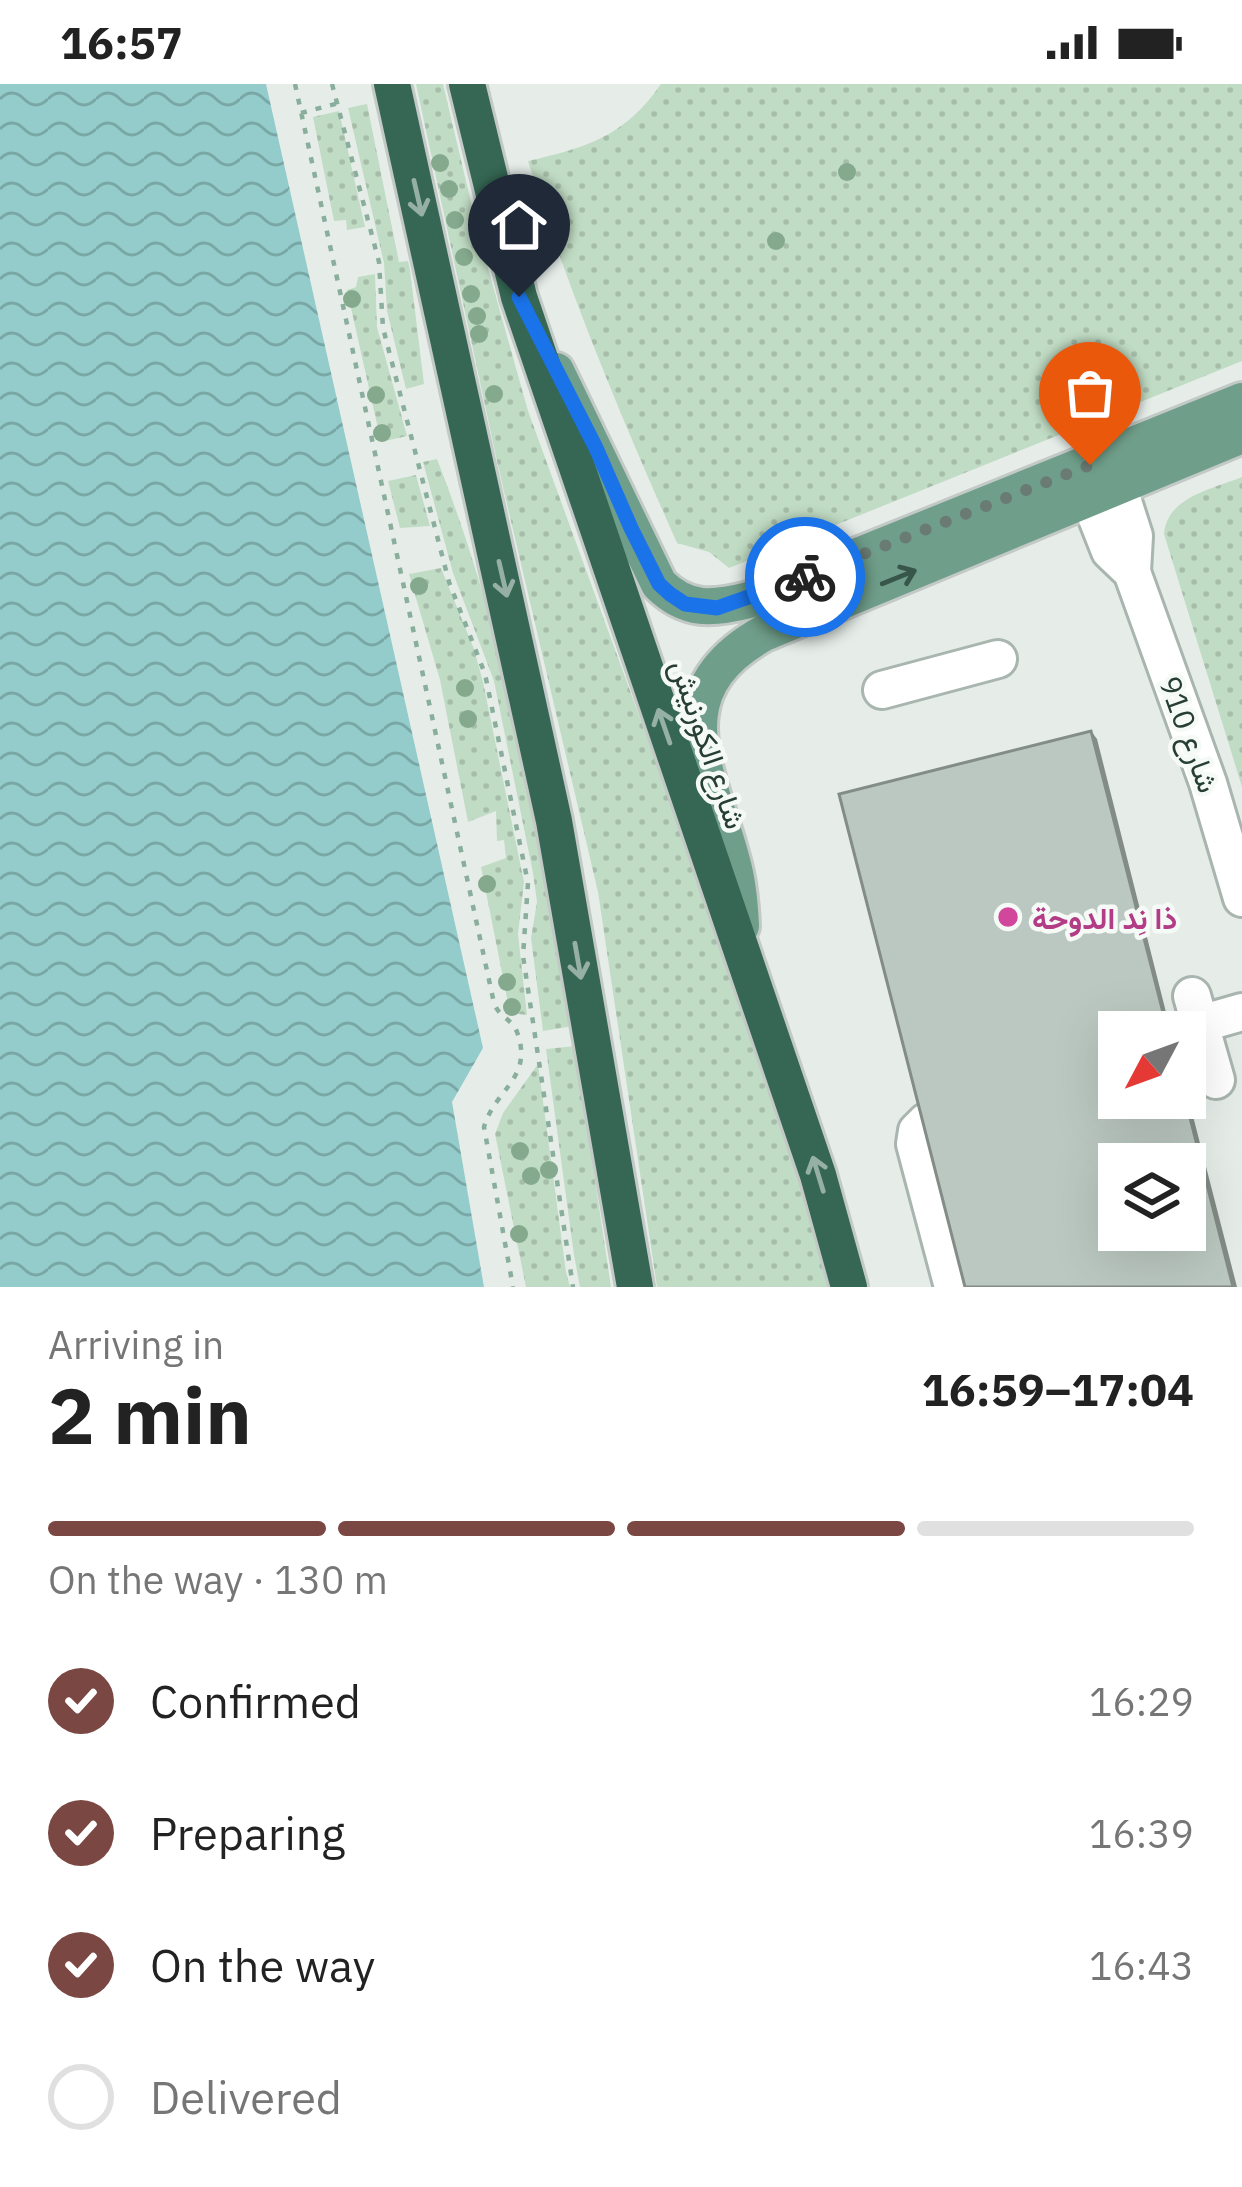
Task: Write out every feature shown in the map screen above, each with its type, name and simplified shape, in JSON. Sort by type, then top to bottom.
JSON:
[{"type":"highway","points":[[392,84],[550,800],[634,1287]]},
{"type":"highway","name":"شارع الكورنيش","points":[[467,84],[519,297],[818,1174],[849,1287]]},
{"type":"main road","points":[[519,297],[659,584],[685,604],[717,608],[749,600],[1242,435]]},
{"type":"main road","points":[[742,947],[733,865],[700,754],[697,722],[700,700],[717,668],[764,633],[1100,486],[1242,401]]},
{"type":"street","name":"شارع 910","points":[[1100,486],[1110,551],[1132,572],[1208,783],[1242,898]]},
{"type":"street","points":[[881,690],[998,659]]},
{"type":"street","points":[[1216,1080],[1196,1010],[1242,1012]]},
{"type":"street","points":[[926,1122],[917,1131],[915,1144],[953,1287]]},
{"type":"path","points":[[295,84],[494,1003],[516,1028],[520,1047],[520,1070],[487,1117],[484,1132],[513,1287]]},
{"type":"path","points":[[332,84],[379,262],[383,328],[449,582],[485,674],[528,883],[522,945],[573,1287]]},
{"type":"path","points":[[301,113],[339,103]]},
{"type":"path","points":[[520,1047],[538,1043]]},
{"type":"green space","points":[[416,84],[443,84],[528,411],[780,1116],[829,1287],[657,1287],[598,892],[498,466]]},
{"type":"green space","points":[[661,84],[1242,84],[1242,361],[729,568],[709,552],[677,543],[597,354],[528,161],[604,137],[633,116]]},
{"type":"green space","points":[[367,104],[399,262],[408,261],[410,270],[424,384],[406,389],[387,311],[384,263],[348,108]]},
{"type":"green space","points":[[339,111],[365,227],[347,230],[346,220],[334,221],[313,117]]},
{"type":"green space","points":[[375,274],[377,327],[407,436],[381,442],[347,290],[356,287],[358,277]]},
{"type":"green space","points":[[437,459],[503,666],[550,884],[573,1026],[543,1031],[531,938],[537,902],[533,873],[494,681],[453,573],[423,462]]},
{"type":"green space","points":[[416,475],[430,526],[400,528],[388,481]]},
{"type":"green space","points":[[1242,477],[1242,787],[1164,534],[1167,521],[1182,503]]},
{"type":"green space","points":[[441,568],[483,682],[524,882],[518,934],[527,1015],[510,1013],[481,867],[506,858],[504,840],[497,841],[496,811],[468,822],[440,680],[409,574]]},
{"type":"green space","points":[[575,1046],[611,1287],[580,1287],[574,1255],[546,1049]]},
{"type":"green space","points":[[538,1064],[570,1287],[526,1287],[495,1134],[503,1113]]},
{"type":"water","points":[[0,84],[266,84],[483,1048],[452,1102],[484,1287],[0,1287]]},
{"type":"building","name":"ذا نِد الدوحة","points":[[1091,731],[1163,1011],[1098,1011],[1098,1119],[1190,1119],[1196,1143],[1098,1143],[1098,1251],[1206,1251],[1206,1181],[1233,1287],[965,1287],[839,794]]},
{"type":"way so far","points":[[805,577],[1090,465]]},
{"type":"place","name":"ذا نِد الدوحة","points":[[1008,917]]},
{"type":"route","points":[[519,297],[659,584],[685,604],[717,608],[805,577]]}]
